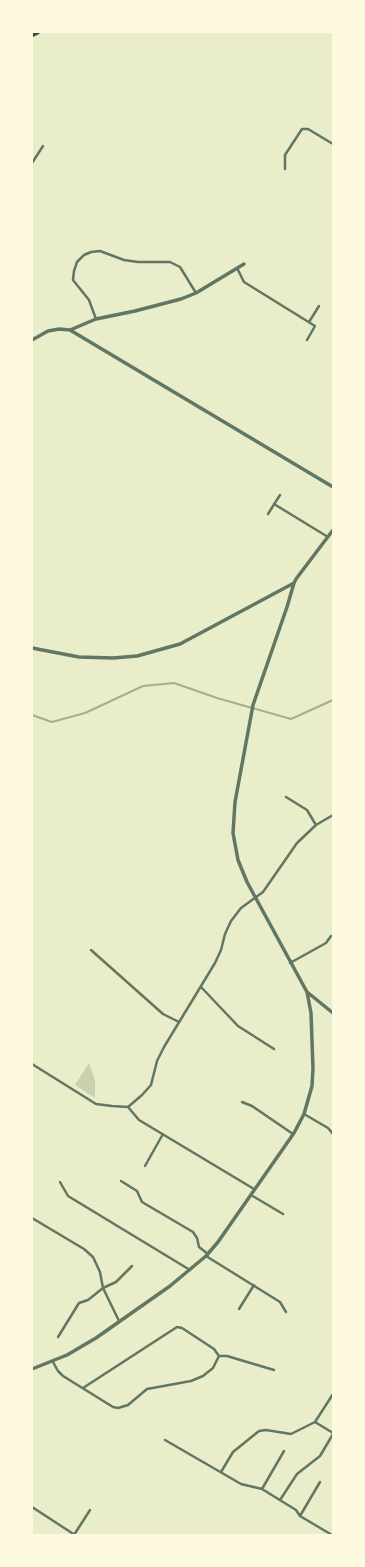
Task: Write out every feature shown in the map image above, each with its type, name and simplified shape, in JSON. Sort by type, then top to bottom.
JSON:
[{"type":"highway","points":[[32,35],[38,32]]},
{"type":"street","points":[[285,169],[285,156],[302,129],[308,129],[333,144]]},
{"type":"street","points":[[32,163],[43,146]]},
{"type":"street","points":[[96,319],[89,300],[73,280],[74,271],[78,262],[84,255],[91,252],[100,251],[124,260],[138,262],[170,262],[180,267],[196,293]]},
{"type":"street","points":[[70,330],[96,319],[135,311],[180,299],[196,293],[244,264]]},
{"type":"street","points":[[237,268],[244,282],[315,326],[307,340]]},
{"type":"street","points":[[309,322],[318,306]]},
{"type":"street","points":[[32,340],[48,331],[59,329],[70,330],[333,487]]},
{"type":"street","points":[[268,514],[280,495]]},
{"type":"street","points":[[274,504],[328,537]]},
{"type":"street","points":[[32,1369],[53,1362],[80,1348],[190,1270],[207,1255],[293,1134],[304,1114],[312,1086],[313,1068],[311,1013],[307,992],[255,898],[238,860],[233,833],[235,802],[253,705],[294,583],[333,530]]},
{"type":"street","points":[[32,648],[79,657],[113,658],[137,656],[180,644],[294,583]]},
{"type":"street","points":[[286,797],[307,810],[316,826]]},
{"type":"street","points":[[32,1064],[96,1104],[128,1106],[142,1095],[151,1085],[157,1061],[178,1022],[215,963],[231,921],[241,908],[263,892],[297,843],[316,826],[333,815]]},
{"type":"street","points":[[290,963],[326,943],[331,936]]},
{"type":"street","points":[[91,950],[163,1014],[178,1022]]},
{"type":"street","points":[[201,987],[238,1026],[274,1049]]},
{"type":"street","points":[[307,992],[333,1013]]},
{"type":"street","points":[[242,1102],[252,1106],[293,1134]]},
{"type":"street","points":[[128,1106],[139,1120],[255,1189]]},
{"type":"street","points":[[304,1114],[328,1128],[333,1134]]},
{"type":"street","points":[[145,1166],[163,1134]]},
{"type":"street","points":[[121,1181],[137,1191],[142,1202],[193,1232],[197,1238],[199,1247],[207,1255],[280,1302],[286,1312]]},
{"type":"street","points":[[60,1182],[68,1196],[107,1218],[190,1270]]},
{"type":"street","points":[[251,1195],[283,1214]]},
{"type":"street","points":[[32,1218],[84,1249],[93,1257],[100,1272],[103,1288],[120,1321]]},
{"type":"street","points":[[58,1337],[79,1303],[88,1300],[103,1288],[116,1282],[132,1266]]},
{"type":"street","points":[[239,1309],[254,1285]]},
{"type":"street","points":[[82,1388],[177,1327],[182,1328],[214,1349],[219,1356]]},
{"type":"street","points":[[53,1362],[63,1376],[113,1407],[122,1408],[147,1389],[191,1381],[203,1376],[212,1368],[219,1356]]},
{"type":"street","points":[[219,1356],[227,1356],[274,1370]]},
{"type":"street","points":[[220,1472],[233,1452],[259,1431],[266,1430],[291,1434],[315,1422],[333,1394]]},
{"type":"street","points":[[280,1500],[297,1474],[320,1456],[333,1433],[315,1422]]},
{"type":"street","points":[[165,1440],[241,1484],[262,1489],[296,1510],[300,1516],[332,1535]]},
{"type":"street","points":[[262,1489],[284,1451]]},
{"type":"street","points":[[300,1516],[320,1482]]},
{"type":"street","points":[[32,1507],[74,1535],[90,1510]]},
{"type":"green space","points":[[89,1063],[95,1080],[95,1098],[75,1085]]},
{"type":"waterway","points":[[32,715],[52,722],[85,713],[143,686],[174,683],[217,698],[291,719],[333,700]]}]
